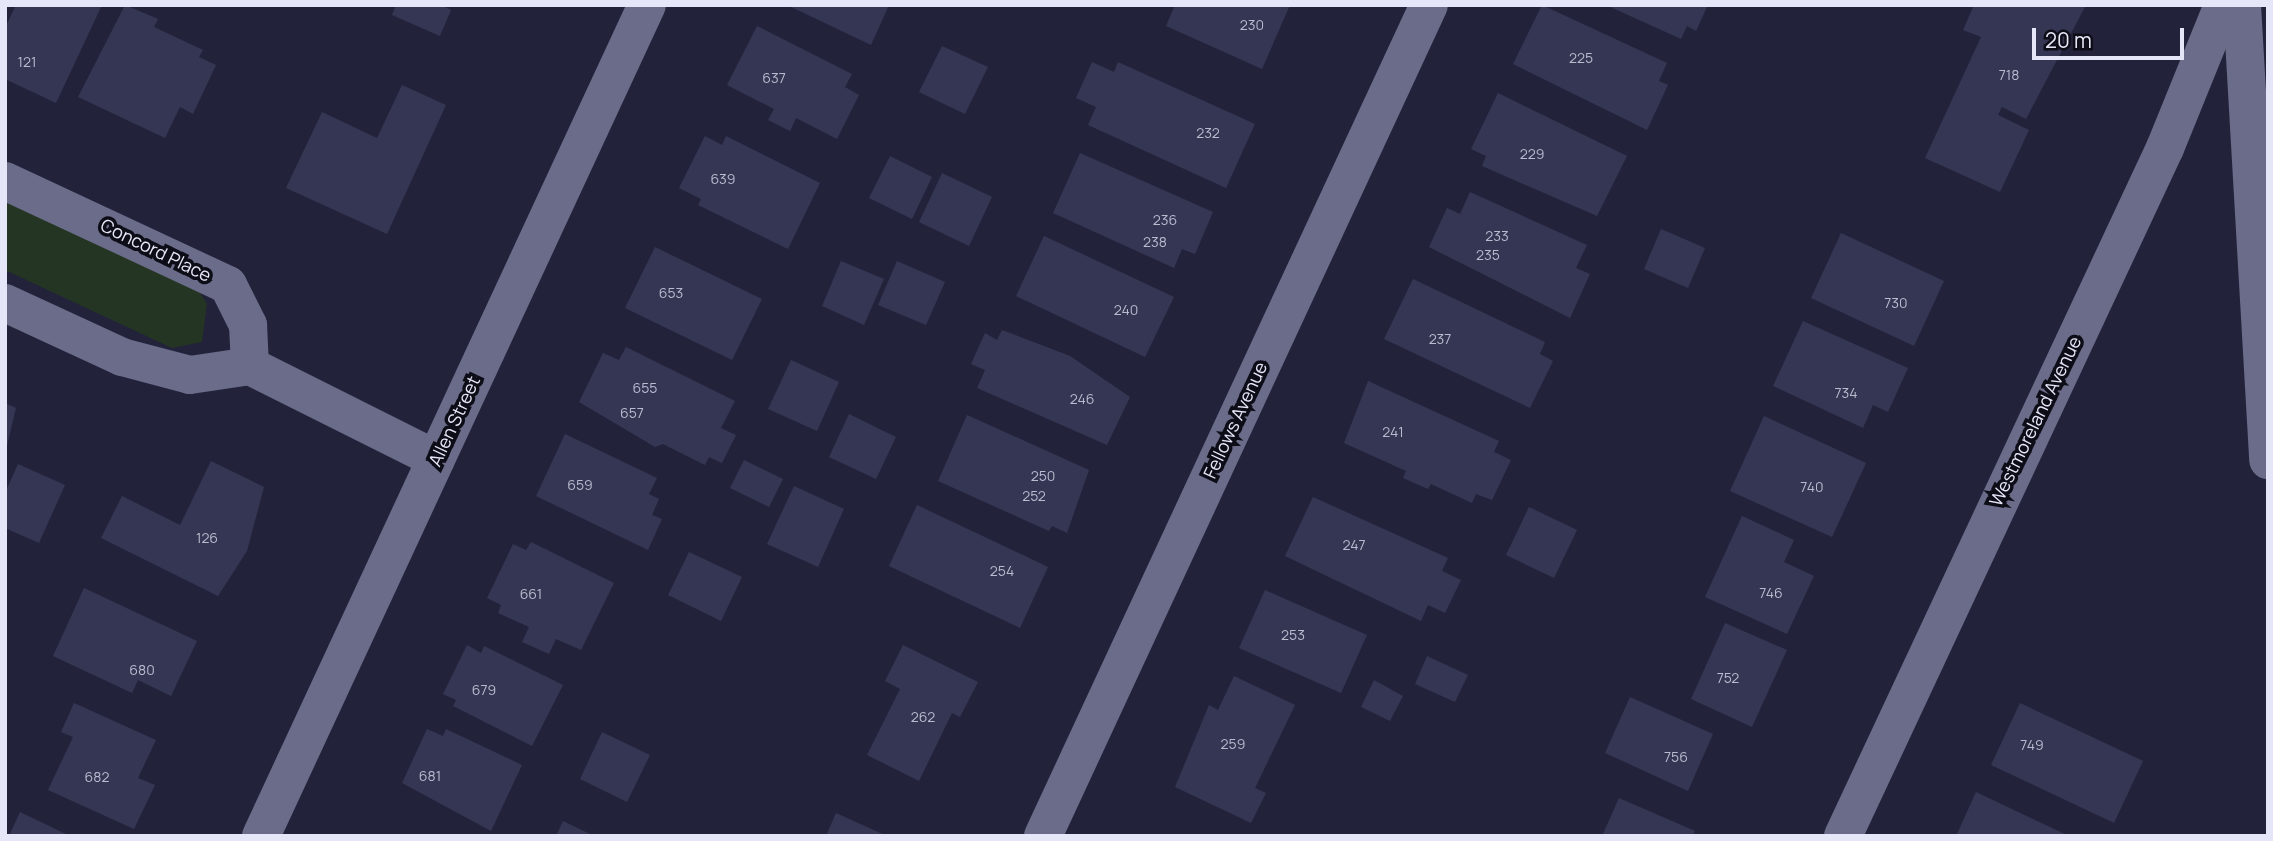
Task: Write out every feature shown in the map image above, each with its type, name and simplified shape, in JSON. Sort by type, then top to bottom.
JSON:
[{"type":"street","name":"Allen Street","points":[[261,836],[646,5]]},
{"type":"street","name":"Fellows Avenue","points":[[1043,836],[1429,5]]},
{"type":"street","name":"Westmoreland Avenue","points":[[1843,836],[2165,148],[2223,5]]},
{"type":"street","points":[[2242,5],[2268,460]]},
{"type":"street","name":"Concord Place","points":[[5,181],[228,285],[248,325],[250,366]]},
{"type":"street","points":[[5,303],[122,357],[190,375],[250,366],[436,459]]},
{"type":"green space","points":[[5,194],[193,281],[207,304],[202,342],[172,348],[5,270]]},
{"type":"building","points":[[16,5],[102,5],[56,103],[5,79],[5,28]]},
{"type":"building","points":[[125,5],[158,19],[154,27],[203,50],[199,57],[216,65],[193,114],[180,107],[165,138],[78,97]]},
{"type":"building","points":[[396,5],[441,5],[451,10],[440,36],[392,15]]},
{"type":"building","points":[[787,5],[889,5],[871,45]]},
{"type":"building","points":[[1175,5],[1290,5],[1262,69],[1166,26]]},
{"type":"building","points":[[1542,5],[1667,63],[1659,81],[1668,85],[1647,130],[1513,64]]},
{"type":"building","points":[[1606,5],[1716,5],[1707,7],[1696,31],[1687,26],[1681,39]]},
{"type":"building","points":[[1974,5],[2086,5],[2026,119],[2002,107],[1998,115],[2029,130],[2000,192],[1925,158],[1981,37],[1963,30]]},
{"type":"building","points":[[757,26],[852,74],[845,87],[859,95],[837,139],[796,118],[790,131],[768,120],[774,109],[727,85]]},
{"type":"building","points":[[942,46],[988,67],[965,114],[919,92]]},
{"type":"building","points":[[1092,62],[1114,72],[1118,62],[1255,124],[1226,188],[1088,125],[1096,107],[1076,98]]},
{"type":"building","points":[[402,85],[446,105],[387,234],[286,188],[322,112],[377,138]]},
{"type":"building","points":[[1498,93],[1627,156],[1597,216],[1482,166],[1486,156],[1471,149]]},
{"type":"building","points":[[705,136],[722,145],[726,136],[820,183],[788,249],[698,205],[701,199],[679,188]]},
{"type":"building","points":[[1080,153],[1213,212],[1195,254],[1182,249],[1174,268],[1053,213]]},
{"type":"building","points":[[890,156],[932,177],[912,219],[869,198]]},
{"type":"building","points":[[942,173],[992,197],[969,246],[919,222]]},
{"type":"building","points":[[1470,192],[1587,245],[1576,268],[1590,274],[1570,318],[1429,247],[1447,208],[1460,214]]},
{"type":"building","points":[[1661,229],[1705,248],[1688,288],[1644,269]]},
{"type":"building","points":[[1841,233],[1944,281],[1914,346],[1811,298]]},
{"type":"building","points":[[1044,236],[1174,297],[1145,357],[1016,296]]},
{"type":"building","points":[[655,247],[762,299],[732,360],[625,308]]},
{"type":"building","points":[[841,261],[884,279],[864,325],[822,306]]},
{"type":"building","points":[[897,261],[945,282],[926,325],[878,305]]},
{"type":"building","points":[[1413,279],[1545,342],[1540,354],[1553,361],[1530,408],[1384,339]]},
{"type":"building","points":[[1803,321],[1908,368],[1888,412],[1873,405],[1863,428],[1773,386]]},
{"type":"building","points":[[1002,330],[1070,356],[1130,397],[1107,445],[977,388],[985,370],[971,364],[985,333],[997,340]]},
{"type":"building","points":[[626,347],[735,401],[721,428],[736,435],[722,463],[709,457],[705,465],[663,444],[655,447],[579,402],[603,353],[619,360]]},
{"type":"building","points":[[791,360],[839,382],[817,431],[768,409]]},
{"type":"building","points":[[1368,381],[1499,441],[1494,452],[1511,460],[1492,500],[1476,494],[1472,503],[1431,484],[1428,489],[1403,478],[1406,471],[1344,443]]},
{"type":"building","points":[[5,403],[16,408],[5,454]]},
{"type":"building","points":[[849,414],[896,437],[876,479],[829,457]]},
{"type":"building","points":[[967,415],[1089,470],[1067,533],[1052,526],[1049,531],[938,481]]},
{"type":"building","points":[[1764,416],[1866,463],[1832,537],[1730,491]]},
{"type":"building","points":[[565,434],[657,478],[649,494],[659,499],[652,515],[662,519],[648,550],[536,496]]},
{"type":"building","points":[[744,460],[783,479],[769,507],[730,488]]},
{"type":"building","points":[[211,461],[264,487],[247,551],[218,596],[101,538],[122,496],[180,525]]},
{"type":"building","points":[[18,464],[65,485],[39,543],[5,528],[5,493]]},
{"type":"building","points":[[794,486],[844,509],[818,567],[767,544]]},
{"type":"building","points":[[1313,497],[1448,558],[1442,571],[1461,580],[1445,613],[1428,605],[1421,621],[1285,556]]},
{"type":"building","points":[[917,505],[1048,567],[1020,628],[889,566]]},
{"type":"building","points":[[1529,507],[1577,530],[1554,578],[1506,555]]},
{"type":"building","points":[[1742,516],[1794,540],[1784,562],[1814,576],[1787,634],[1705,597]]},
{"type":"building","points":[[531,542],[614,583],[581,650],[556,639],[549,654],[522,642],[529,627],[498,613],[501,605],[487,598],[513,544],[526,550]]},
{"type":"building","points":[[689,552],[742,577],[721,621],[668,595]]},
{"type":"building","points":[[84,588],[197,641],[171,696],[138,680],[132,693],[53,656]]},
{"type":"building","points":[[1265,590],[1367,635],[1341,693],[1239,648]]},
{"type":"building","points":[[1725,623],[1787,650],[1752,727],[1691,699]]},
{"type":"building","points":[[467,645],[481,653],[484,646],[563,685],[532,746],[453,706],[456,700],[443,694]]},
{"type":"building","points":[[903,645],[978,682],[960,717],[952,713],[919,781],[867,755],[900,689],[885,681]]},
{"type":"building","points":[[1427,656],[1468,675],[1455,702],[1415,684]]},
{"type":"building","points":[[1234,676],[1295,705],[1255,788],[1266,793],[1251,823],[1175,787],[1209,705],[1218,710]]},
{"type":"building","points":[[1374,680],[1403,696],[1390,721],[1361,707]]},
{"type":"building","points":[[1630,697],[1713,734],[1688,791],[1605,753]]},
{"type":"building","points":[[74,703],[156,740],[138,778],[155,785],[134,829],[48,790],[73,737],[61,732]]},
{"type":"building","points":[[2020,703],[2143,761],[2114,823],[1991,765]]},
{"type":"building","points":[[427,729],[443,736],[446,729],[522,765],[491,831],[402,783]]},
{"type":"building","points":[[602,732],[650,755],[627,802],[580,779]]},
{"type":"building","points":[[1976,792],[2069,836],[1956,836]]},
{"type":"building","points":[[1619,798],[1695,831],[1692,836],[1602,836]]},
{"type":"building","points":[[20,812],[70,836],[9,836]]},
{"type":"building","points":[[836,813],[887,836],[826,836]]},
{"type":"building","points":[[563,821],[594,836],[556,836]]}]
